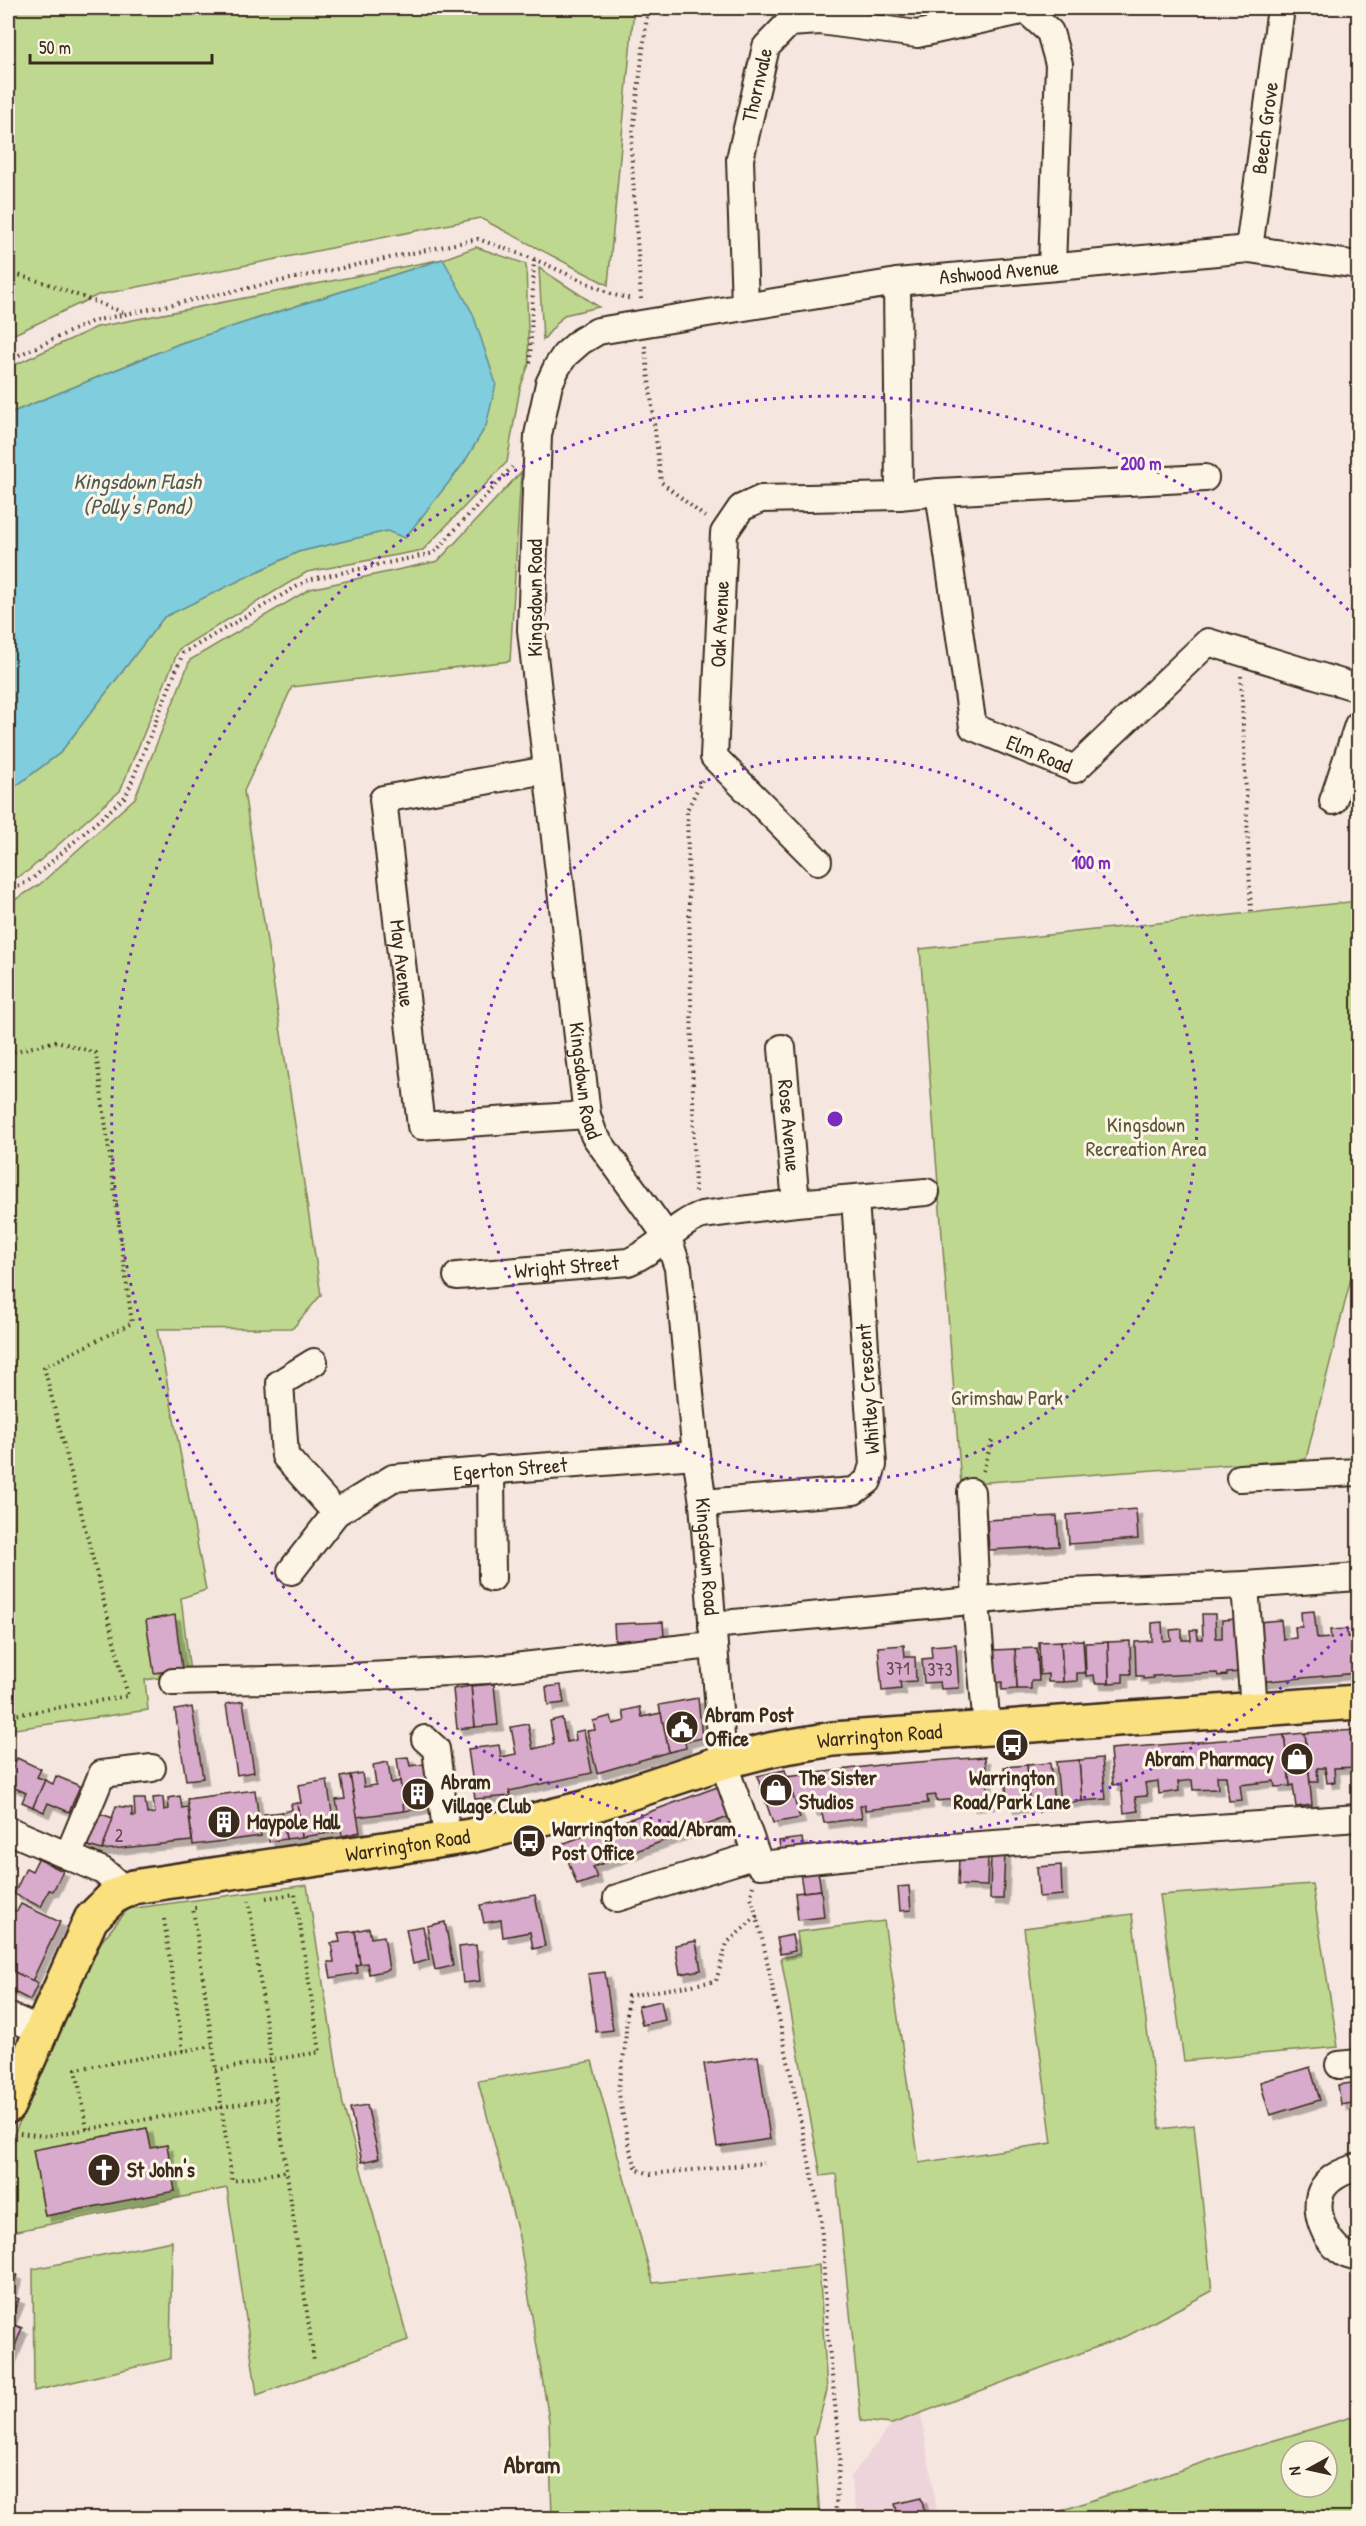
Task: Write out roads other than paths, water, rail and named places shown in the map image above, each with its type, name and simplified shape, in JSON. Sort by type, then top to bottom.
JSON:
[{"type":"main road","name":"Warrington Road","points":[[12,2119],[40,2031],[91,1919],[105,1903],[123,1891],[160,1881],[470,1836],[584,1808],[723,1762],[774,1749],[833,1739],[1359,1702]]},
{"type":"street","name":"Beech Grove","points":[[1249,249],[1281,8]]},
{"type":"street","name":"Thornvale","points":[[745,305],[740,159],[766,47],[789,23],[820,21],[917,34],[1026,10],[1050,32],[1059,64],[1052,267]]},
{"type":"street","name":"Ashwood Avenue","points":[[642,325],[745,305],[897,282],[1249,249],[1359,265]]},
{"type":"street","points":[[897,282],[899,496],[1205,478]]},
{"type":"street","name":"Kingsdown Road","points":[[642,325],[598,331],[581,341],[557,367],[549,384],[539,427],[531,630],[587,1115],[594,1134],[668,1238],[678,1268],[696,1455],[703,1503],[723,1762],[758,1860]]},
{"type":"street","name":"Elm Road","points":[[939,492],[973,727],[1075,769],[1209,642],[1359,688]]},
{"type":"street","name":"Oak Avenue","points":[[818,861],[714,757],[724,533],[741,508],[761,499],[899,496]]},
{"type":"street","points":[[1333,801],[1359,724]]},
{"type":"street","name":"May Avenue","points":[[547,770],[383,799],[422,1126],[587,1115]]},
{"type":"street","name":"Rose Avenue","points":[[782,1048],[796,1203]]},
{"type":"street","points":[[668,1238],[695,1217],[796,1203],[926,1192]]},
{"type":"street","name":"Whitley Crescent","points":[[703,1503],[854,1491],[868,1481],[873,1465],[855,1199]]},
{"type":"street","name":"Wright Street","points":[[457,1276],[628,1262],[668,1238]]},
{"type":"street","points":[[314,1362],[280,1383],[285,1456],[336,1513]]},
{"type":"street","name":"Egerton Street","points":[[291,1571],[336,1513],[393,1478],[696,1455]]},
{"type":"street","points":[[491,1469],[492,1578]]},
{"type":"street","points":[[1240,1478],[1359,1472]]},
{"type":"street","points":[[971,1492],[976,1602],[987,1729]]},
{"type":"street","points":[[173,1682],[310,1679],[487,1670],[712,1635],[1069,1592],[1245,1585],[1359,1577]]},
{"type":"street","points":[[1245,1585],[1254,1710]]},
{"type":"street","points":[[425,1739],[435,1749],[447,1839]]},
{"type":"street","points":[[68,1856],[102,1774],[152,1768]]},
{"type":"street","points":[[617,1898],[758,1860],[1359,1818]]},
{"type":"street","points":[[8,1830],[103,1871],[117,1882],[123,1891]]},
{"type":"street","points":[[8,2016],[40,2031]]},
{"type":"street","points":[[1359,2167],[1338,2173],[1323,2188],[1318,2202],[1327,2235],[1337,2248],[1354,2258],[1359,2258]]},
{"type":"water","name":"Kingsdown Flash (Polly's Pond)","points":[[443,259],[473,314],[496,384],[486,426],[464,463],[405,538],[387,531],[298,552],[164,617],[60,753],[8,792],[8,414],[181,343]]},
{"type":"place","name":"Abram Post Office","points":[[682,1727]]},
{"type":"place","name":"Warrington Road/Park Lane","points":[[1012,1745]]},
{"type":"place","name":"Abram Pharmacy","points":[[1297,1759]]},
{"type":"place","name":"The Sister Studios","points":[[776,1790]]},
{"type":"place","name":"Abram Village Club","points":[[418,1794]]},
{"type":"place","name":"Maypole Hall","points":[[224,1822]]},
{"type":"place","name":"Warrington Road/Abram Post Office","points":[[529,1841]]},
{"type":"place","name":"St John's","points":[[104,2170]]},
{"type":"district","name":"Abram","points":[[532,2465]]},
{"type":"park label","name":"Kingsdown Recreation Area","points":[[1146,1137]]},
{"type":"park label","name":"Grimshaw Park","points":[[1007,1398]]}]
